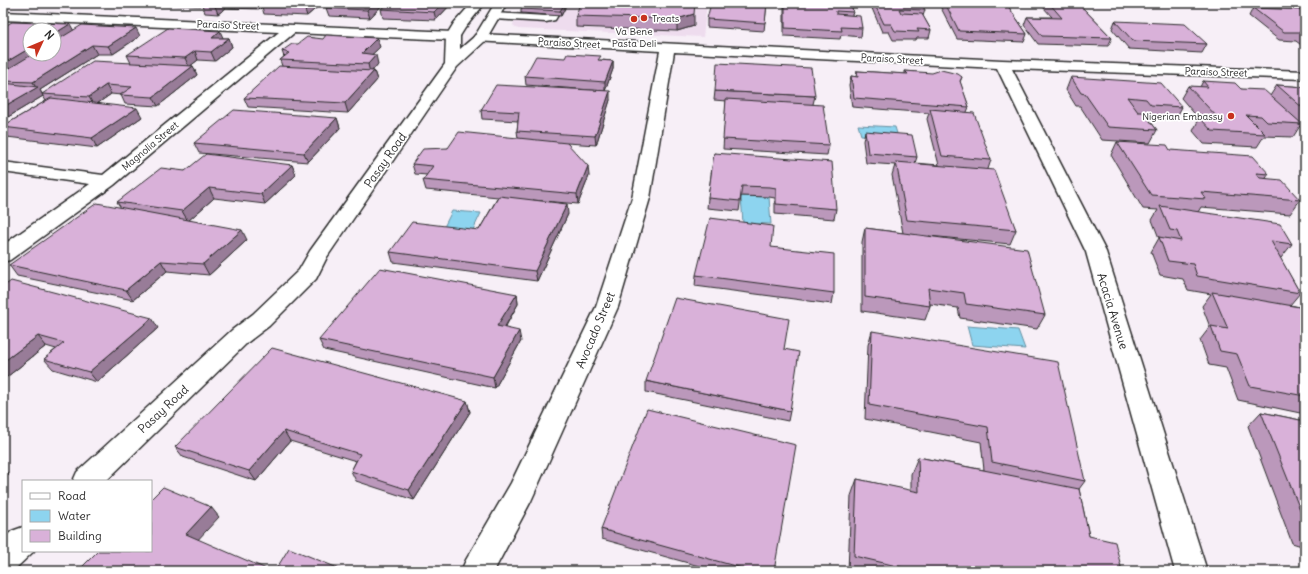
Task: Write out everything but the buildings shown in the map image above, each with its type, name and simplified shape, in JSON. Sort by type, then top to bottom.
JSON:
[{"type":"street","points":[[452,64],[453,36],[459,26],[479,3]]},
{"type":"street","name":"Pasay Road","points":[[88,480],[240,336],[261,320],[308,274],[318,256],[452,64],[480,38],[501,3]]},
{"type":"street","name":"Paraiso Street","points":[[3,16],[453,36]]},
{"type":"street","name":"Magnolia Street","points":[[3,255],[108,181],[292,28]]},
{"type":"street","name":"Paraiso Street","points":[[480,38],[1002,64],[1305,75]]},
{"type":"street","name":"Avocado Street","points":[[477,571],[521,492],[608,307],[641,198],[668,48]]},
{"type":"street","name":"Acacia Avenue","points":[[1002,64],[1096,252],[1190,571]]},
{"type":"street","points":[[3,167],[108,181]]},
{"type":"street","points":[[3,560],[22,542]]},
{"type":"lane","points":[[493,16],[546,19],[551,18],[553,15]]},
{"type":"shaded area","points":[[526,3],[707,3],[703,37],[518,29],[514,27],[513,24]]},
{"type":"water","points":[[858,125],[895,127],[898,137],[861,135]]},
{"type":"water","points":[[741,196],[769,197],[771,224],[743,223]]},
{"type":"water","points":[[452,211],[481,213],[472,232],[442,231]]},
{"type":"water","points":[[967,326],[1018,330],[1025,349],[972,345]]},
{"type":"place","name":"Treats","points":[[644,18]]},
{"type":"place","name":"Va Bene Pasta Deli","points":[[634,19]]},
{"type":"place","name":"Nigerian Embassy","points":[[1231,116]]}]
